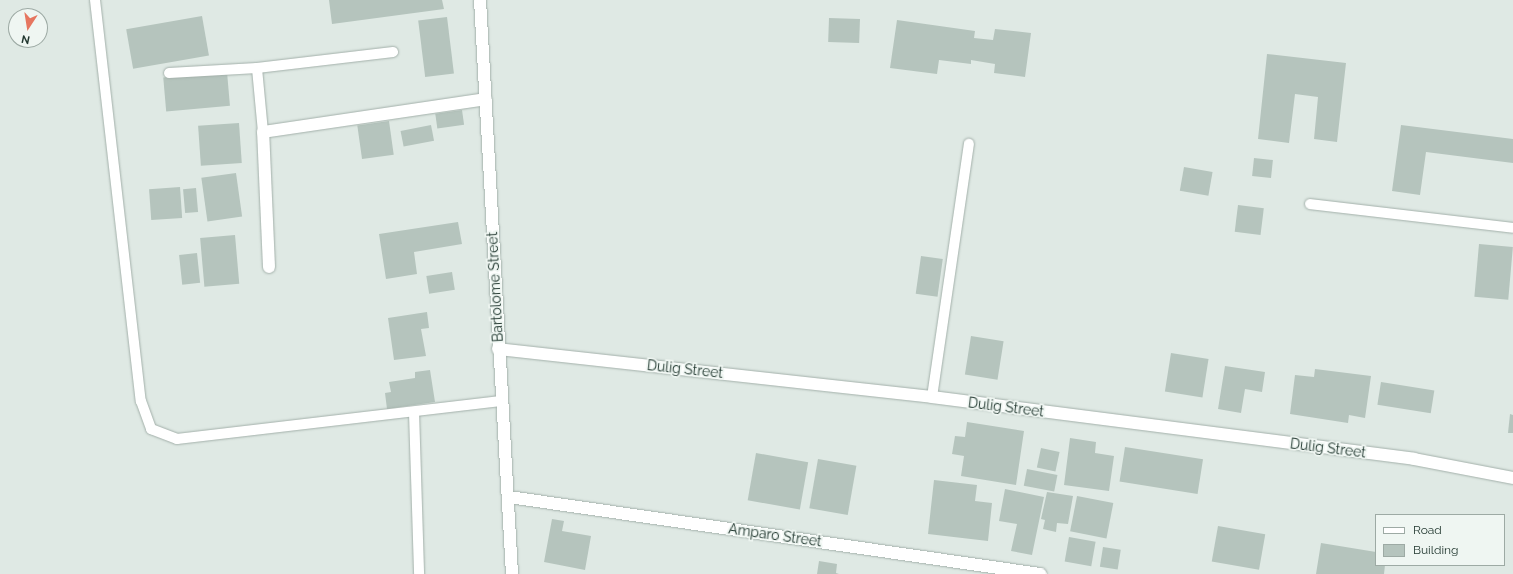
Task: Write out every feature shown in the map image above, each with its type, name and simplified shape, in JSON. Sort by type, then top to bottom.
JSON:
[{"type":"street","name":"Bartolome Street","points":[[480,0],[498,349],[509,497],[512,574]]},
{"type":"street","points":[[270,267],[262,132],[486,99]]},
{"type":"street","name":"Dulig Street","points":[[498,349],[932,397],[1414,459],[1513,478]]},
{"type":"street","name":"Amparo Street","points":[[509,497],[1040,574]]},
{"type":"lane","points":[[95,0],[141,402],[151,429],[177,439],[501,401]]},
{"type":"lane","points":[[169,73],[257,68],[393,52]]},
{"type":"lane","points":[[257,68],[262,132]]},
{"type":"lane","points":[[932,397],[969,144]]},
{"type":"lane","points":[[1310,204],[1513,228]]},
{"type":"lane","points":[[414,412],[420,574]]},
{"type":"building","points":[[329,0],[442,0],[444,9],[332,24]]},
{"type":"building","points":[[202,16],[209,55],[133,69],[126,29]]},
{"type":"building","points":[[447,17],[454,74],[425,77],[418,21]]},
{"type":"building","points":[[829,18],[860,19],[859,43],[828,42]]},
{"type":"building","points":[[897,20],[975,31],[974,38],[993,40],[995,29],[1031,33],[1025,77],[994,73],[995,64],[971,60],[971,64],[939,60],[937,74],[890,68]]},
{"type":"building","points":[[1267,54],[1346,63],[1337,142],[1314,139],[1318,97],[1295,94],[1289,143],[1258,139]]},
{"type":"building","points":[[227,72],[230,106],[166,111],[163,78]]},
{"type":"building","points":[[462,110],[464,125],[437,129],[435,114]]},
{"type":"building","points":[[389,121],[394,155],[362,159],[357,125]]},
{"type":"building","points":[[239,123],[242,163],[201,166],[198,126]]},
{"type":"building","points":[[431,125],[434,141],[404,147],[401,131]]},
{"type":"building","points":[[1401,125],[1513,139],[1513,163],[1426,152],[1420,195],[1392,191]]},
{"type":"building","points":[[1254,158],[1273,160],[1271,178],[1252,176]]},
{"type":"building","points":[[1184,167],[1213,172],[1208,196],[1180,191]]},
{"type":"building","points":[[236,173],[242,217],[207,221],[201,178]]},
{"type":"building","points":[[180,187],[182,218],[151,220],[149,189]]},
{"type":"building","points":[[196,188],[198,212],[185,213],[183,189]]},
{"type":"building","points":[[1238,205],[1264,208],[1261,235],[1235,232]]},
{"type":"building","points":[[458,222],[462,244],[414,252],[417,274],[386,279],[379,234]]},
{"type":"building","points":[[235,235],[239,284],[204,287],[200,238]]},
{"type":"building","points":[[1479,244],[1513,247],[1508,300],[1474,297]]},
{"type":"building","points":[[197,253],[200,283],[182,285],[179,255]]},
{"type":"building","points":[[921,256],[943,259],[937,297],[916,294]]},
{"type":"building","points":[[452,272],[455,290],[429,294],[426,276]]},
{"type":"building","points":[[427,312],[429,328],[421,329],[426,356],[394,360],[388,318]]},
{"type":"building","points":[[971,336],[1004,341],[997,380],[965,375]]},
{"type":"building","points":[[1171,353],[1209,359],[1202,397],[1165,392]]},
{"type":"building","points":[[1225,366],[1265,372],[1262,392],[1245,389],[1241,413],[1218,409]]},
{"type":"building","points":[[1315,369],[1371,376],[1365,418],[1349,415],[1348,423],[1290,414],[1295,375],[1314,377]]},
{"type":"building","points":[[430,370],[435,402],[387,409],[385,393],[391,392],[389,382],[415,378],[415,372]]},
{"type":"building","points":[[1381,382],[1434,390],[1431,413],[1377,405]]},
{"type":"building","points":[[1510,414],[1513,415],[1513,433],[1508,433]]},
{"type":"building","points":[[967,422],[1024,431],[1016,485],[961,476],[964,456],[952,454],[955,436],[965,437]]},
{"type":"building","points":[[1070,438],[1096,442],[1095,453],[1114,456],[1109,491],[1064,485]]},
{"type":"building","points":[[1125,447],[1203,459],[1198,494],[1120,482]]},
{"type":"building","points":[[1041,448],[1060,452],[1055,472],[1037,468]]},
{"type":"building","points":[[756,453],[808,462],[800,509],[748,500]]},
{"type":"building","points":[[818,459],[856,466],[848,515],[809,508]]},
{"type":"building","points":[[1027,469],[1057,475],[1054,492],[1024,486]]},
{"type":"building","points":[[934,480],[977,485],[975,501],[992,503],[988,541],[928,534]]},
{"type":"building","points":[[1005,489],[1044,497],[1032,555],[1011,551],[1017,524],[999,521]]},
{"type":"building","points":[[1047,492],[1073,496],[1068,524],[1057,523],[1056,532],[1043,529],[1045,520],[1041,519]]},
{"type":"building","points":[[1077,496],[1113,503],[1106,538],[1070,531]]},
{"type":"building","points":[[552,519],[564,521],[562,531],[591,536],[585,570],[544,562]]},
{"type":"building","points":[[1218,526],[1265,534],[1259,570],[1212,561]]},
{"type":"building","points":[[1069,537],[1096,542],[1091,566],[1065,562]]},
{"type":"building","points":[[1321,543],[1375,552],[1375,566],[1385,566],[1384,574],[1316,574]]},
{"type":"building","points":[[1103,547],[1121,550],[1118,570],[1100,567]]},
{"type":"building","points":[[819,561],[837,564],[836,573],[839,574],[817,574]]}]
